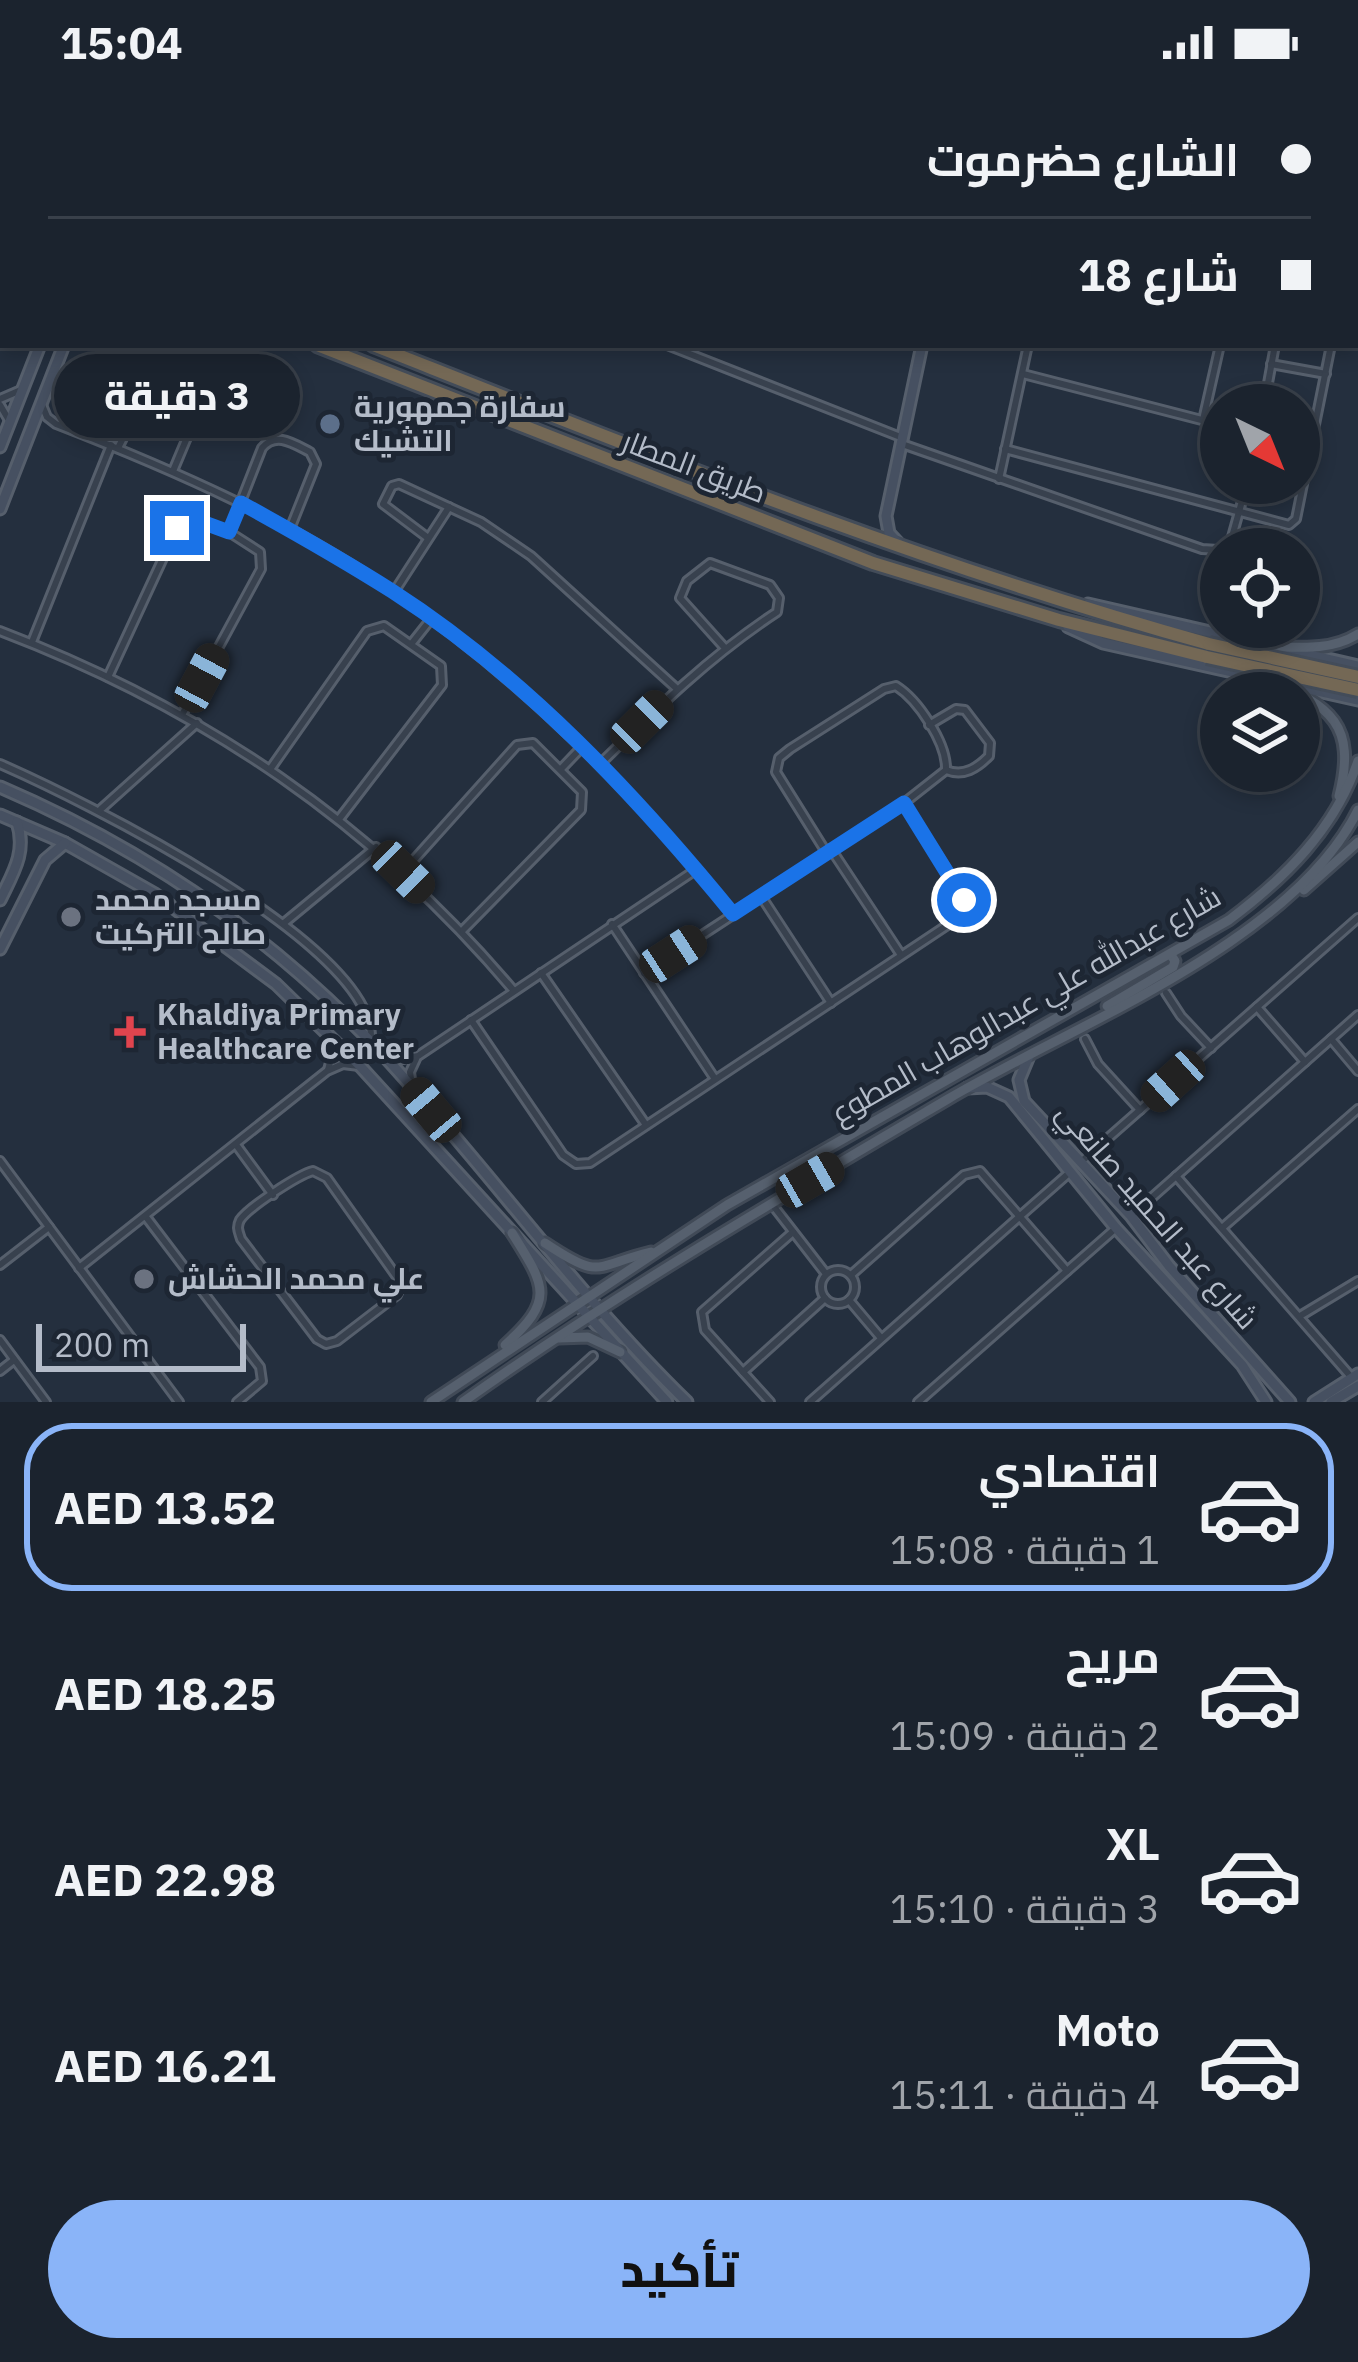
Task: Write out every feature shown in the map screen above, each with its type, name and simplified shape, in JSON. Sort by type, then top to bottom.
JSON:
[{"type":"highway","name":"طريق المطار","points":[[324,348],[873,563],[1059,620],[1358,677]]},
{"type":"highway","name":"طريق المطار","points":[[381,348],[904,550],[1208,650],[1358,690]]},
{"type":"highway","points":[[552,437],[548,428],[556,424],[631,453],[658,458]]},
{"type":"main road","points":[[0,447],[39,348]]},
{"type":"main road","points":[[0,509],[5,480],[18,464],[61,348]]},
{"type":"main road","points":[[904,550],[890,533],[886,516],[921,348]]},
{"type":"main road","points":[[1,465],[18,464]]},
{"type":"main road","points":[[854,532],[871,528],[886,516]]},
{"type":"main road","name":"طريق المطار","points":[[1066,604],[1112,608],[1200,630]]},
{"type":"main road","name":"طريق المطار","points":[[1059,620],[1103,643],[1233,672]]},
{"type":"main road","points":[[1320,648],[1358,634]]},
{"type":"main road","name":"طريق المطار","points":[[1273,648],[1358,666]]},
{"type":"main road","points":[[1330,694],[1340,688],[1344,676],[1334,661]]},
{"type":"main road","name":"طريق المطار","points":[[1320,692],[1358,700]]},
{"type":"main road","points":[[1320,704],[1340,728],[1346,758],[1335,810]]},
{"type":"main road","name":"شارع عبدالله علي عبدالوهاب المطوع","points":[[431,1402],[727,1205],[1171,955],[1264,893],[1297,862],[1335,810],[1358,761]]},
{"type":"main road","points":[[0,788],[81,824],[170,876],[294,967],[386,1058],[545,1243],[589,1297],[620,1352],[663,1401]]},
{"type":"main road","name":"شارع عبدالله علي عبدالوهاب المطوع","points":[[463,1402],[548,1341],[771,1203],[967,1088],[1191,967],[1289,899],[1330,855],[1358,810]]},
{"type":"main road","points":[[0,814],[65,843],[155,894],[249,962],[335,1040],[578,1304],[594,1313],[687,1402]]},
{"type":"main road","points":[[0,900],[22,845],[17,822]]},
{"type":"main road","points":[[1289,899],[1358,842]]},
{"type":"main road","points":[[0,949],[38,875],[65,843]]},
{"type":"main road","points":[[128,878],[145,874],[142,859]]},
{"type":"main road","points":[[16,868],[32,866],[38,875]]},
{"type":"main road","points":[[155,894],[152,881],[170,876]]},
{"type":"main road","points":[[1094,1018],[1125,993],[1173,967],[1171,955]]},
{"type":"main road","name":"شارع عبد الحميد صانعي","points":[[1032,1052],[1023,1065],[1019,1090],[1024,1101],[1076,1167],[1095,1202],[1242,1365],[1264,1399]]},
{"type":"main road","points":[[1009,1097],[1005,1082],[1013,1080],[1019,1090]]},
{"type":"main road","points":[[967,1088],[987,1087],[1009,1097]]},
{"type":"main road","name":"شارع عبد الحميد صانعي","points":[[1009,1097],[1076,1167],[1108,1190],[1290,1402]]},
{"type":"main road","points":[[434,1147],[447,1145],[450,1133]]},
{"type":"main road","points":[[1095,1202],[1096,1191],[1108,1190]]},
{"type":"main road","points":[[484,1364],[530,1320],[539,1300],[540,1277],[512,1233]]},
{"type":"main road","points":[[1137,1251],[1149,1251],[1151,1239]]},
{"type":"main road","points":[[545,1243],[574,1262],[596,1268],[662,1249]]},
{"type":"main road","points":[[548,1341],[587,1337],[620,1352]]},
{"type":"main road","points":[[1322,1400],[1356,1379]]},
{"type":"main road","points":[[1264,1399],[1265,1385],[1276,1384]]},
{"type":"street","points":[[674,348],[999,479],[1202,549],[1218,550],[1230,544],[1241,504]]},
{"type":"street","points":[[999,479],[1027,348]]},
{"type":"street","points":[[1212,384],[1219,348]]},
{"type":"street","points":[[1268,384],[1274,348]]},
{"type":"street","points":[[1005,449],[1282,526],[1296,519],[1330,348]]},
{"type":"street","points":[[1271,364],[1326,374]]},
{"type":"street","points":[[1022,374],[1200,419]]},
{"type":"street","points":[[10,422],[0,402],[23,388]]},
{"type":"street","points":[[32,643],[115,447],[146,392],[160,390],[194,409],[194,421],[173,471]]},
{"type":"street","points":[[42,404],[56,424],[241,503],[394,592],[431,619],[600,764],[733,914]]},
{"type":"street","points":[[31,432],[44,424],[56,424]]},
{"type":"street","points":[[229,532],[265,444],[280,438],[310,452],[315,471],[290,530]]},
{"type":"street","points":[[428,538],[386,508],[387,491],[399,484],[481,522],[531,556],[676,688]]},
{"type":"street","points":[[394,592],[449,507]]},
{"type":"street","points":[[108,676],[177,528],[191,518],[229,532],[260,552],[261,569],[182,714]]},
{"type":"street","points":[[600,764],[676,688],[724,647],[777,612],[778,598],[770,585],[710,562],[687,581],[680,598],[724,647]]},
{"type":"street","points":[[412,643],[431,619]]},
{"type":"street","points":[[271,768],[367,631],[384,626],[412,643],[441,666],[442,686],[340,818]]},
{"type":"street","points":[[0,631],[108,676],[271,768],[376,847],[463,930],[514,991]]},
{"type":"street","points":[[901,955],[779,780],[779,758],[890,686],[903,690],[929,725],[946,759],[946,770]]},
{"type":"street","points":[[644,973],[904,803],[946,770],[963,773],[989,756],[990,743],[964,710],[929,725]]},
{"type":"street","points":[[100,810],[197,723]]},
{"type":"street","points":[[403,872],[517,745],[532,743],[560,769],[582,792],[581,810],[463,930]]},
{"type":"street","points":[[560,769],[582,747]]},
{"type":"street","points":[[0,764],[100,810],[284,923],[318,952],[367,1010],[371,1042]]},
{"type":"street","points":[[471,1020],[571,1162],[590,1163],[958,918],[963,895],[904,803]]},
{"type":"street","points":[[284,923],[376,847]]},
{"type":"street","points":[[386,1058],[418,1056],[697,869]]},
{"type":"street","points":[[761,896],[831,1003]]},
{"type":"street","points":[[810,1402],[1358,918]]},
{"type":"street","points":[[612,925],[715,1078]]},
{"type":"street","points":[[542,973],[646,1125]]},
{"type":"street","points":[[1166,993],[1211,1048]]},
{"type":"street","points":[[1257,1007],[1305,1062]]},
{"type":"street","points":[[1131,1216],[1358,1015]]},
{"type":"street","points":[[1085,1039],[1098,1064],[1140,1110]]},
{"type":"street","points":[[1331,1039],[1358,1071]]},
{"type":"street","points":[[327,1071],[335,1040]]},
{"type":"street","points":[[412,1088],[410,1072],[418,1056]]},
{"type":"street","points":[[79,1268],[327,1071],[343,1064],[360,1066]]},
{"type":"street","points":[[1222,1228],[1358,1109]]},
{"type":"street","points":[[237,1146],[273,1195]]},
{"type":"street","points":[[0,1161],[179,1402]]},
{"type":"street","points":[[850,1275],[974,1170],[1067,1271]]},
{"type":"street","points":[[324,1174],[401,1280],[397,1295],[331,1344],[317,1339],[241,1239],[241,1220],[273,1195],[300,1175],[324,1174]]},
{"type":"street","points":[[1176,1176],[1356,1379]]},
{"type":"street","points":[[771,1203],[826,1274]]},
{"type":"street","points":[[146,1217],[260,1367],[262,1381],[238,1402]]},
{"type":"street","points":[[0,1264],[50,1227]]},
{"type":"street","points":[[918,1402],[1116,1228]]},
{"type":"street","points":[[770,1402],[705,1330],[702,1312],[794,1232]]},
{"type":"street","points":[[839,1270],[850,1275],[855,1288],[849,1300],[836,1304],[824,1298],[820,1286],[826,1274],[839,1270]]},
{"type":"street","points":[[1299,1317],[1358,1281]]},
{"type":"street","points":[[743,1372],[824,1298]]},
{"type":"street","points":[[849,1300],[882,1339]]},
{"type":"street","points":[[0,1340],[46,1402]]},
{"type":"street","points":[[542,1402],[593,1356]]},
{"type":"street","points":[[0,1370],[14,1360]]},
{"type":"place","name":"سفارة جمهورية التشيك","points":[[330,424]]},
{"type":"place","name":"مسجد محمد صالح التركيت","points":[[71,917]]},
{"type":"place","name":"Khaldiya Primary Healthcare Center","points":[[130,1032]]},
{"type":"place","name":"علي محمد الحشاش","points":[[144,1279]]},
{"type":"route","points":[[177,528],[191,518],[229,532],[241,503],[394,592],[485,661],[582,747],[663,830],[733,914],[904,803],[964,900]]}]
